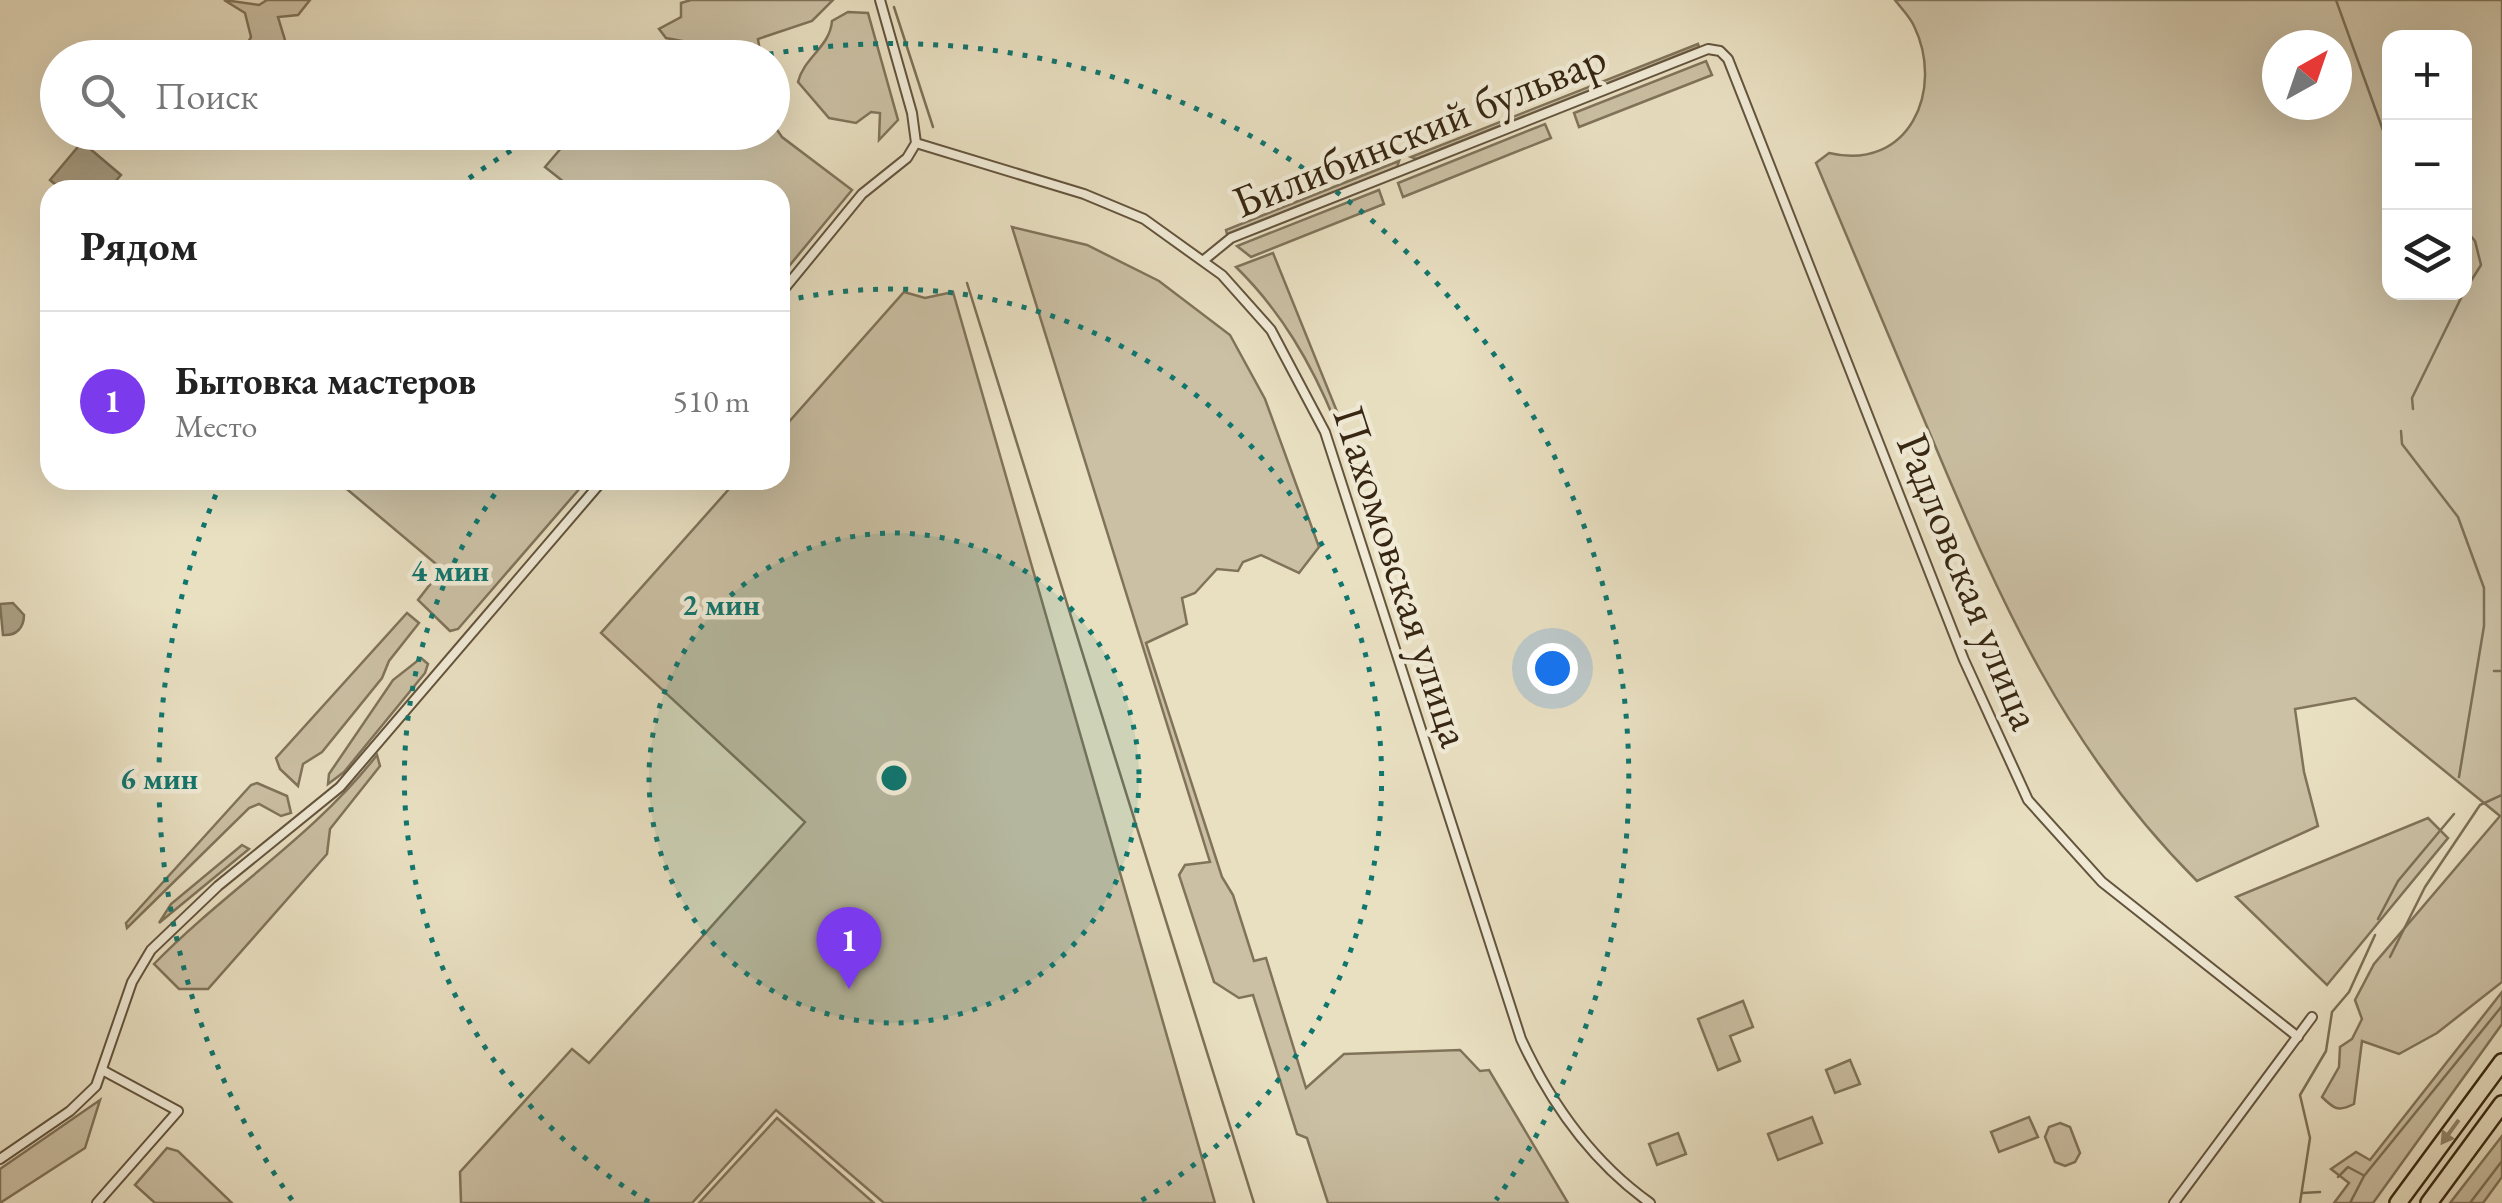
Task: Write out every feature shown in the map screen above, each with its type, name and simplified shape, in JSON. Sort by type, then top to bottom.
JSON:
[{"type":"highway","points":[[2398,1203],[2502,1062]]},
{"type":"highway","points":[[2429,1203],[2502,1104]]},
{"type":"street","points":[[790,282],[862,194],[907,158],[916,144],[912,113],[880,0]]},
{"type":"street","name":"Билибинский бульвар","points":[[1204,260],[1231,238],[1708,49],[1720,51]]},
{"type":"street","name":"Радловская улица","points":[[1720,51],[1728,59],[1964,660],[2028,800],[2102,882],[2298,1037]]},
{"type":"street","name":"Пахомовская улица","points":[[916,144],[1114,206],[1158,227],[1204,260],[1271,330],[1325,432],[1478,913],[1536,1072],[1552,1102],[1600,1162],[1650,1203]]},
{"type":"street","points":[[0,1159],[83,1100],[104,1071],[132,982],[151,950],[218,886],[340,786],[594,490]]},
{"type":"street","points":[[2174,1203],[2312,1018]]},
{"type":"street","points":[[97,1203],[178,1111],[104,1071]]},
{"type":"shaded area","points":[[224,0],[259,5],[267,0],[310,0],[298,15],[278,17],[285,40],[249,40],[245,13]]},
{"type":"shaded area","points":[[833,0],[812,21],[758,40],[666,38],[659,29],[681,17],[681,3]]},
{"type":"shaded area","points":[[1895,0],[2502,0],[2502,982],[2437,1033],[2399,1054],[2362,1041],[2354,1104],[2336,1108],[2322,1097],[2339,1067],[2340,1047],[2352,1039],[2362,1019],[2355,1000],[2374,964],[2500,816],[2355,698],[2295,709],[2304,772],[2318,826],[2197,881],[2110,780],[2074,727],[2011,616],[1816,163],[1829,153],[1857,156],[1880,150],[1899,138],[1913,121],[1922,99],[1925,76],[1923,51],[1912,23]]},
{"type":"shaded area","points":[[848,12],[868,13],[898,120],[879,140],[880,113],[871,112],[856,123],[829,118],[798,82],[827,38],[832,21]]},
{"type":"shaded area","points":[[1698,44],[1699,47],[1416,159],[1411,157]]},
{"type":"shaded area","points":[[1706,61],[1712,75],[1579,127],[1574,113]]},
{"type":"shaded area","points":[[1545,124],[1551,138],[1403,197],[1398,183]]},
{"type":"shaded area","points":[[790,143],[852,190],[790,265],[790,180],[561,180],[545,167],[560,150],[790,150]]},
{"type":"shaded area","points":[[75,150],[91,150],[121,175],[117,180],[50,180]]},
{"type":"shaded area","points":[[1399,161],[1397,167],[1227,234],[1226,230]]},
{"type":"shaded area","points":[[1379,190],[1384,204],[1251,257],[1237,246]]},
{"type":"shaded area","points":[[1012,227],[1087,245],[1159,281],[1230,335],[1265,399],[1319,547],[1299,573],[1261,555],[1243,562],[1238,571],[1217,569],[1195,593],[1182,598],[1187,624],[1146,643],[1222,877],[1233,895],[1254,961],[1266,958],[1306,1088],[1344,1054],[1460,1050],[1480,1071],[1489,1070],[1568,1203],[1328,1203],[1307,1138],[1297,1134],[1253,995],[1239,998],[1214,982],[1179,875],[1185,865],[1210,862]]},
{"type":"shaded area","points":[[1273,253],[1340,419],[1335,421],[1293,339],[1267,301],[1236,267]]},
{"type":"shaded area","points":[[904,292],[925,298],[953,292],[1215,1203],[884,1203],[776,1110],[692,1203],[461,1203],[460,1172],[572,1049],[589,1063],[805,822],[601,633],[728,490],[790,490],[790,421]]},
{"type":"shaded area","points":[[348,490],[578,490],[458,629],[450,631],[418,600],[442,569]]},
{"type":"shaded area","points":[[13,603],[24,615],[23,624],[15,633],[3,635],[0,604]]},
{"type":"shaded area","points":[[407,613],[419,623],[389,661],[382,678],[322,752],[303,764],[298,786],[280,769],[276,758]]},
{"type":"shaded area","points":[[421,658],[428,664],[425,673],[344,772],[328,784],[329,774],[393,680]]},
{"type":"shaded area","points":[[377,755],[380,766],[330,829],[327,854],[208,989],[179,989],[154,964],[326,812]]},
{"type":"shaded area","points":[[257,783],[287,796],[291,813],[281,816],[259,804],[249,808],[127,928],[126,923],[251,785]]},
{"type":"shaded area","points":[[2428,818],[2448,838],[2327,985],[2236,897]]},
{"type":"shaded area","points":[[242,845],[249,849],[159,923],[171,904]]},
{"type":"shaded area","points":[[2502,992],[2502,1024],[2373,1203],[2334,1203],[2349,1183],[2331,1169],[2356,1152],[2370,1160]]},
{"type":"shaded area","points":[[1743,1001],[1753,1027],[1730,1036],[1740,1061],[1718,1070],[1698,1019]]},
{"type":"shaded area","points":[[1850,1060],[1860,1084],[1835,1093],[1826,1070]]},
{"type":"shaded area","points":[[100,1100],[85,1148],[0,1203],[0,1169]]},
{"type":"shaded area","points":[[1812,1117],[1822,1143],[1778,1160],[1768,1134]]},
{"type":"shaded area","points":[[2029,1117],[2038,1137],[1999,1152],[1991,1132]]},
{"type":"shaded area","points":[[777,1118],[874,1203],[699,1203]]},
{"type":"shaded area","points":[[2060,1123],[2070,1127],[2080,1153],[2075,1162],[2065,1166],[2055,1162],[2045,1137],[2049,1127]]},
{"type":"shaded area","points":[[1678,1133],[1686,1154],[1657,1165],[1649,1144]]},
{"type":"shaded area","points":[[2502,1136],[2502,1177],[2483,1203],[2450,1203]]},
{"type":"shaded area","points":[[167,1148],[178,1151],[232,1203],[155,1203],[135,1185]]},
{"type":"waterway","points":[[2336,0],[2382,127]]},
{"type":"waterway","points":[[894,7],[933,127]]},
{"type":"waterway","points":[[2472,237],[2481,265],[2472,279]]},
{"type":"waterway","points":[[967,283],[1254,1203]]},
{"type":"waterway","points":[[2413,409],[2412,398],[2460,300]]},
{"type":"waterway","points":[[2401,431],[2402,444],[2458,517],[2484,588],[2484,626],[2459,777]]},
{"type":"waterway","points":[[2494,671],[2502,671]]},
{"type":"waterway","points":[[2390,957],[2425,887],[2480,805],[2502,795]]},
{"type":"waterway","points":[[2378,919],[2398,881],[2454,814]]},
{"type":"waterway","points":[[2300,1203],[2310,1138],[2300,1095],[2326,1051],[2332,1012],[2349,992],[2375,935]]},
{"type":"waterway","points":[[2350,1203],[2364,1176],[2502,1006]]},
{"type":"waterway","points":[[2470,1203],[2502,1161]]},
{"type":"waterway","points":[[2338,1177],[2348,1167],[2363,1175]]},
{"type":"waterway","points":[[2302,1193],[2320,1192]]},
{"type":"place","name":"Бытовка мастеров","points":[[849,989]]}]
